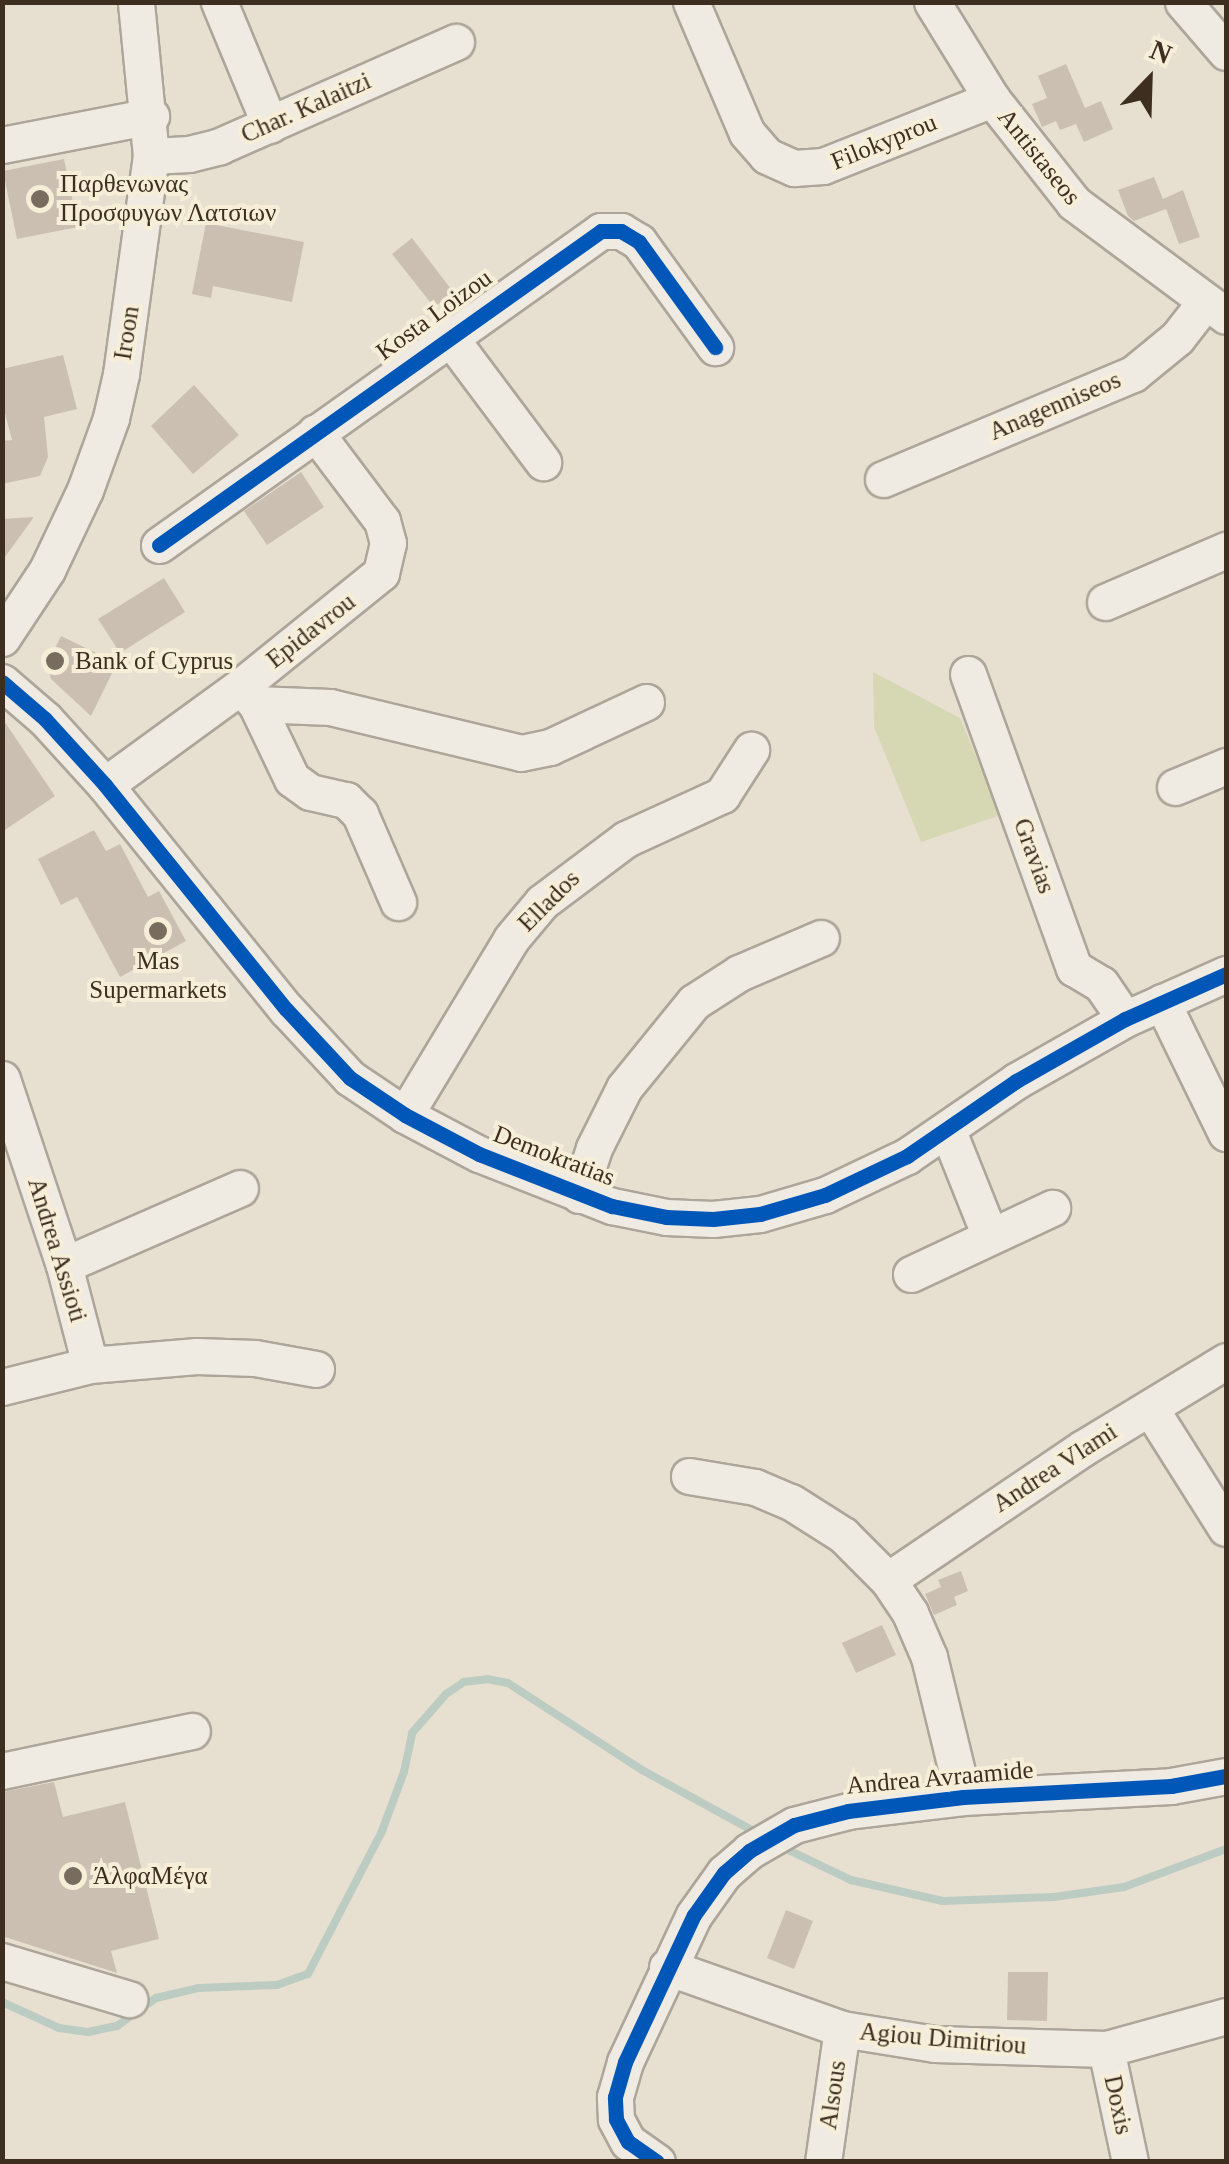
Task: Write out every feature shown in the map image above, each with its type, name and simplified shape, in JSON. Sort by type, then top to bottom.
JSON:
[{"type":"street","name":"Iroon","points":[[2,638],[25,607],[66,532],[111,418],[151,156],[136,2]]},
{"type":"street","points":[[219,2],[270,125]]},
{"type":"street","name":"Filokyprou","points":[[692,2],[747,133],[767,156],[785,165],[803,169],[823,166],[992,99]]},
{"type":"street","name":"Antistaseos","points":[[932,2],[992,99],[1074,204],[1216,309]]},
{"type":"street","points":[[1183,2],[1226,52]]},
{"type":"street","name":"Char. Kalaitzi","points":[[151,156],[203,152],[456,42]]},
{"type":"street","points":[[2,145],[150,116]]},
{"type":"street","name":"Kosta Loizou","points":[[159,545],[584,240],[614,229],[644,248],[715,347]]},
{"type":"street","name":"Anagenniseos","points":[[883,479],[1133,374],[1216,309]]},
{"type":"street","points":[[448,336],[543,462]]},
{"type":"street","name":"Epidavrou","points":[[105,785],[248,695],[369,586],[387,558],[382,521],[315,432]]},
{"type":"street","points":[[1105,602],[1226,550]]},
{"type":"street","name":"Gravias","points":[[968,674],[1074,968],[1101,984],[1125,1019]]},
{"type":"street","name":"Demokratias","points":[[2,682],[44,718],[105,785],[320,1049],[350,1078],[406,1115],[479,1154],[579,1195],[691,1220],[760,1214],[848,1186],[948,1131],[1016,1081],[1125,1019],[1226,974]]},
{"type":"street","points":[[248,695],[330,707],[521,753],[550,746],[646,702]]},
{"type":"street","points":[[248,695],[292,779],[310,792],[346,800],[360,814],[398,902]]},
{"type":"street","name":"Ellados","points":[[406,1115],[502,954],[542,902],[591,860],[626,839],[722,795],[751,750]]},
{"type":"street","points":[[1175,786],[1226,766]]},
{"type":"street","points":[[579,1195],[594,1148],[624,1088],[694,1002],[740,973],[821,938]]},
{"type":"street","points":[[1162,1002],[1226,1133]]},
{"type":"street","name":"Andrea Assioti","points":[[2,1079],[64,1265],[90,1365]]},
{"type":"street","points":[[948,1131],[990,1236]]},
{"type":"street","points":[[64,1265],[240,1188]]},
{"type":"street","points":[[911,1274],[1052,1208]]},
{"type":"street","points":[[2,1387],[90,1365],[230,1356],[316,1370]]},
{"type":"street","name":"Andrea Vlami","points":[[888,1580],[1023,1486],[1226,1362]]},
{"type":"street","points":[[1150,1408],[1226,1528]]},
{"type":"street","points":[[689,1476],[755,1488],[791,1502],[842,1535],[888,1580],[910,1613],[929,1657],[964,1797]]},
{"type":"street","points":[[2,1771],[192,1732]]},
{"type":"street","name":"Andrea Avraamide","points":[[657,2162],[634,2147],[619,2129],[614,2109],[619,2080],[667,1967],[703,1900],[749,1851],[780,1832],[848,1811],[964,1797],[1171,1786],[1226,1776]]},
{"type":"street","points":[[2,1961],[129,1999]]},
{"type":"street","name":"Agiou Dimitriou","points":[[667,1967],[842,2029],[934,2044],[1106,2049],[1226,2016]]},
{"type":"street","name":"Alsous","points":[[823,2162],[842,2029]]},
{"type":"street","name":"Doxis","points":[[1106,2049],[1130,2162]]},
{"type":"green space","points":[[873,672],[960,718],[1001,815],[921,842],[874,727]]},
{"type":"building","points":[[1066,64],[1085,108],[1101,101],[1113,129],[1084,142],[1076,124],[1060,130],[1056,121],[1042,127],[1032,104],[1047,98],[1038,76]]},
{"type":"building","name":"Παρθενωνας Προσφυγων Λατσιων","points":[[64,159],[78,227],[17,239],[3,171]]},
{"type":"building","points":[[1154,177],[1163,199],[1183,190],[1200,237],[1179,244],[1166,209],[1134,221],[1128,216],[1118,190]]},
{"type":"building","points":[[206,223],[304,242],[292,302],[213,286],[211,298],[192,294]]},
{"type":"building","points":[[412,238],[454,293],[434,307],[392,254]]},
{"type":"building","points":[[63,355],[77,409],[44,417],[48,457],[40,476],[2,484],[2,441],[12,440],[2,402],[2,369]]},
{"type":"building","points":[[194,385],[239,435],[193,474],[151,426]]},
{"type":"building","points":[[301,472],[324,507],[267,545],[244,511]]},
{"type":"building","points":[[34,517],[2,561],[2,519]]},
{"type":"building","points":[[164,578],[185,612],[120,653],[98,619]]},
{"type":"building","points":[[61,636],[117,663],[91,716],[51,679],[47,665]]},
{"type":"building","points":[[2,718],[55,796],[2,832]]},
{"type":"building","points":[[94,830],[106,851],[120,844],[148,897],[159,891],[186,941],[120,977],[77,897],[61,905],[38,859]]},
{"type":"building","points":[[961,1571],[968,1591],[954,1597],[957,1605],[934,1615],[925,1594],[941,1587],[938,1580]]},
{"type":"building","points":[[882,1625],[896,1655],[856,1673],[842,1643]]},
{"type":"building","name":"ΆλφαΜέγα","points":[[54,1782],[63,1817],[125,1802],[159,1939],[111,1951],[117,1973],[2,1936],[2,1792]]},
{"type":"building","points":[[786,1910],[813,1921],[794,1969],[767,1958]]},
{"type":"building","points":[[1008,1972],[1048,1972],[1047,2021],[1007,2020]]},
{"type":"waterway","points":[[2,2002],[59,2028],[88,2032],[117,2026],[156,1998],[198,1988],[277,1985],[308,1974],[382,1831],[404,1772],[412,1733],[446,1694],[464,1682],[487,1679],[508,1683],[642,1770],[759,1834]]},
{"type":"waterway","points":[[780,1846],[851,1880],[943,1901],[1054,1897],[1124,1887],[1226,1849]]},
{"type":"cycle path","points":[[159,545],[601,231],[621,231],[639,242],[715,347]]},
{"type":"cycle path","points":[[2,682],[45,719],[105,785],[286,1009],[350,1078],[405,1115],[479,1154],[612,1206],[666,1217],[713,1219],[760,1214],[825,1195],[907,1156],[1016,1081],[1125,1019],[1226,974]]},
{"type":"cycle path","points":[[657,2162],[628,2142],[616,2119],[615,2097],[625,2062],[694,1915],[724,1873],[749,1851],[794,1825],[848,1811],[963,1797],[1171,1786],[1226,1776]]},
{"type":"place","name":"Παρθενωνας Προσφυγων Λατσιων","points":[[40,199]]},
{"type":"place","name":"Bank of Cyprus","points":[[55,661]]},
{"type":"place","name":"Mas Supermarkets","points":[[158,931]]},
{"type":"place","name":"ΆλφαΜέγα","points":[[73,1876]]}]
